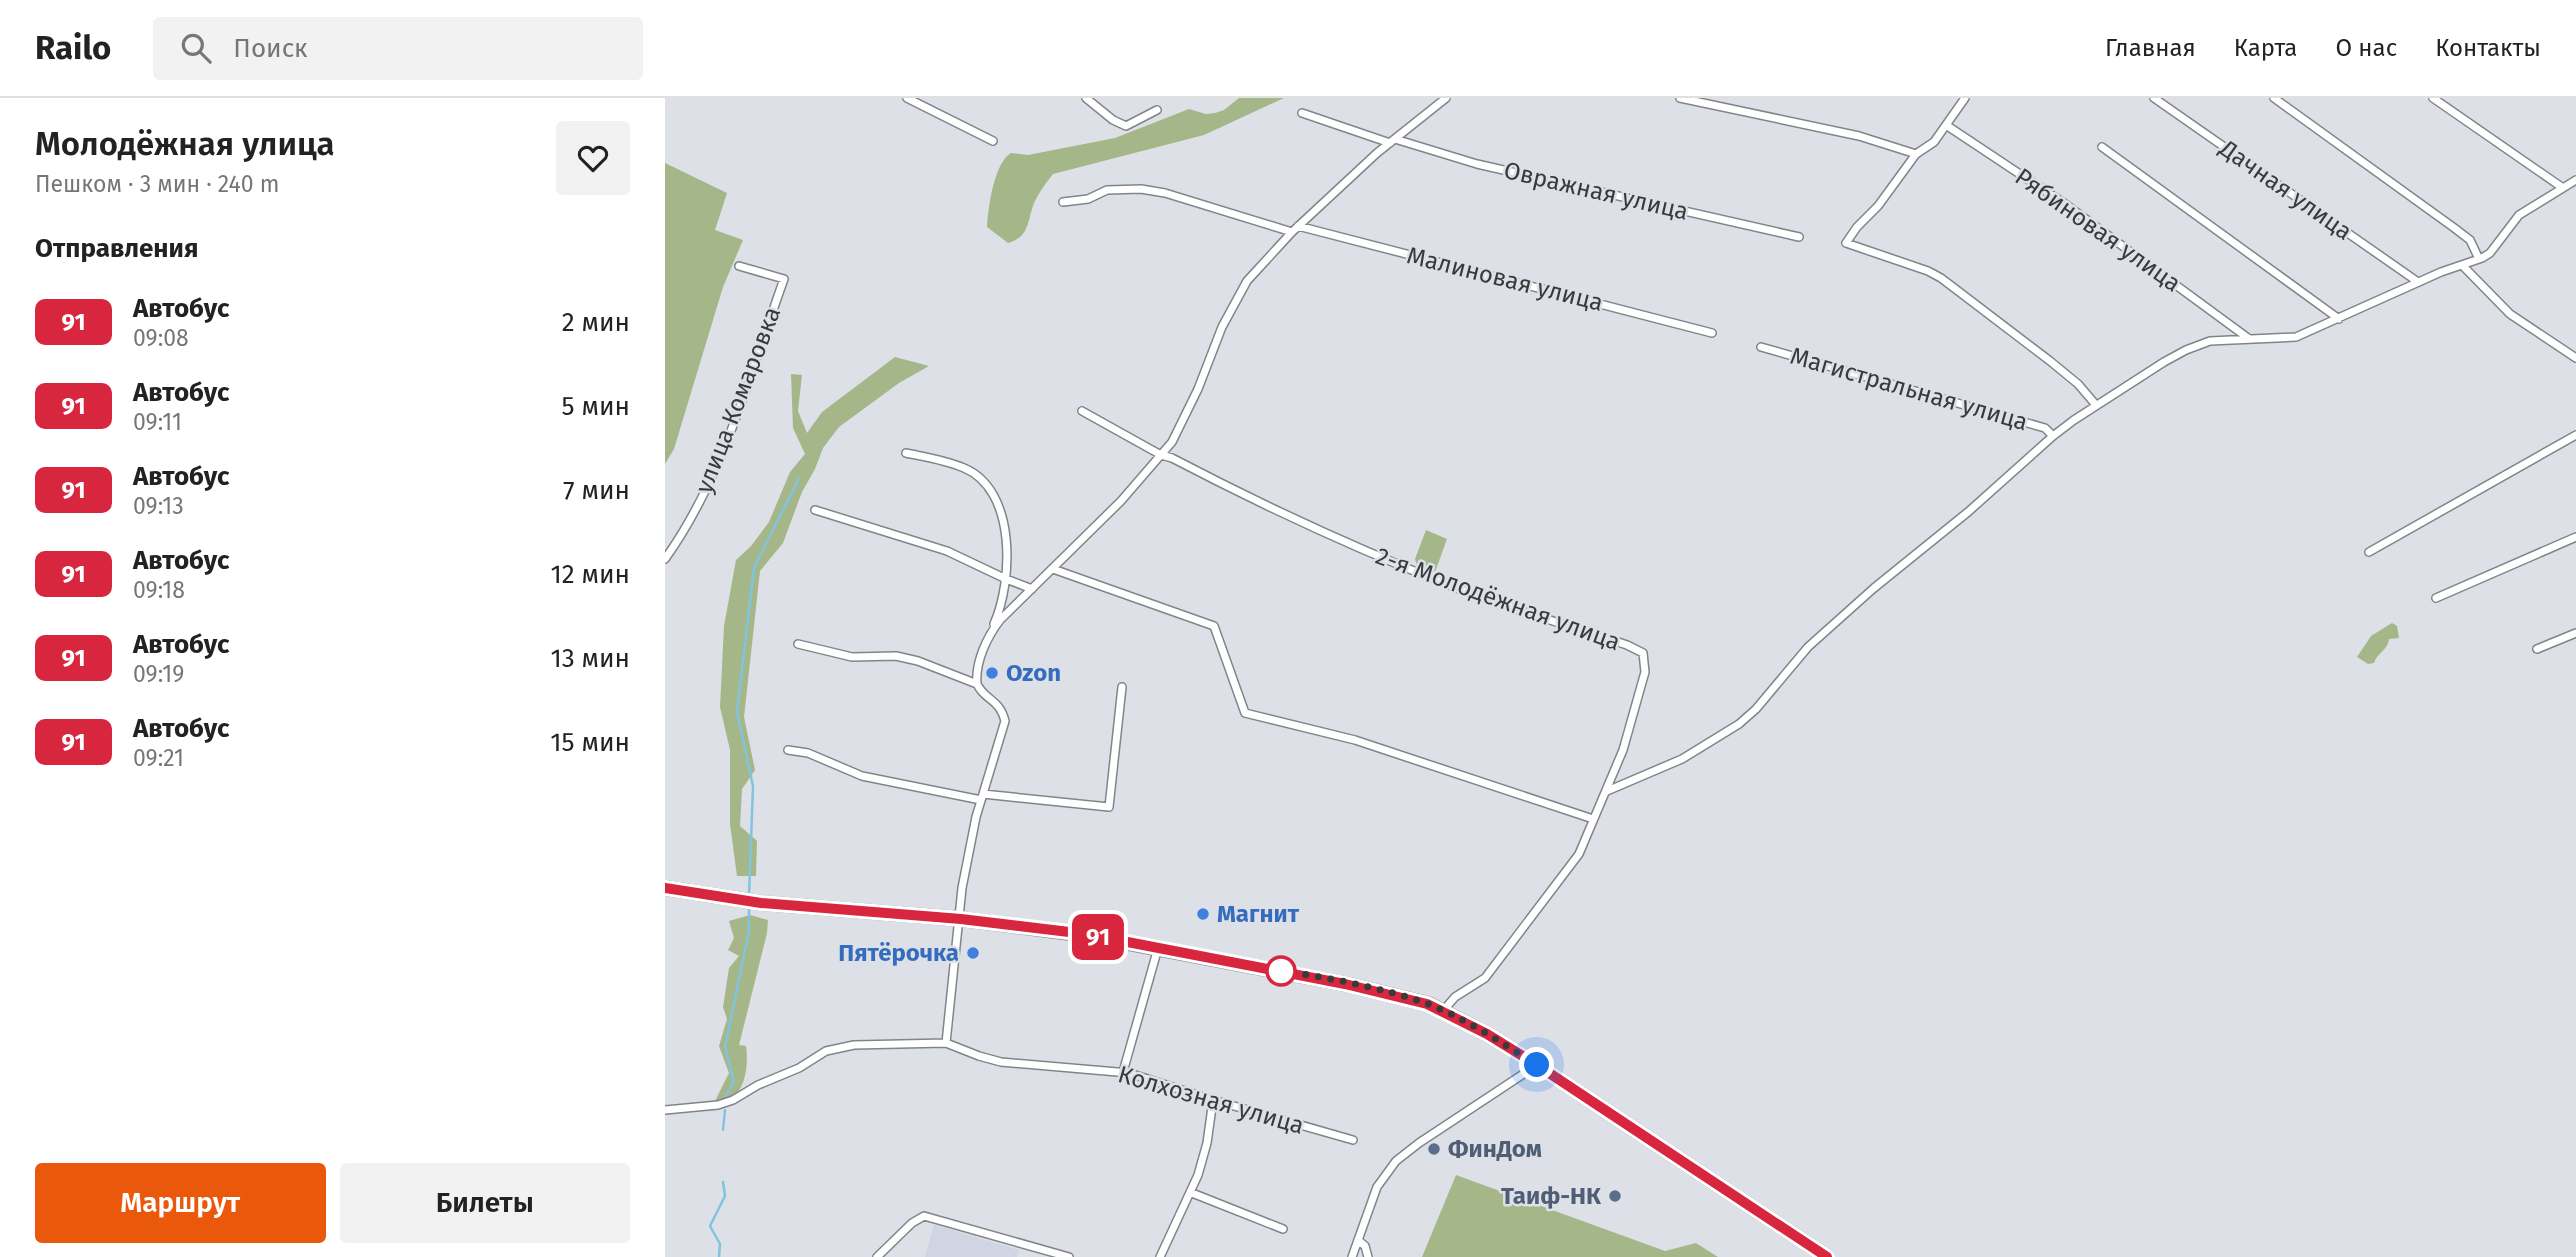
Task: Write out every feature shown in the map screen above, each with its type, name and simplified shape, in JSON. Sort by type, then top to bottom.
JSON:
[{"type":"main road","points":[[665,888],[761,903],[961,919],[1086,934],[1372,989],[1416,1000],[1487,1034],[1537,1065],[1827,1257]]},
{"type":"street","points":[[907,98],[993,141]]},
{"type":"street","points":[[1087,98],[1113,120],[1126,126],[1157,110]]},
{"type":"street","points":[[989,635],[1000,620],[1121,501],[1161,455],[1181,425],[1221,327],[1247,281],[1295,229],[1393,141],[1446,98]]},
{"type":"street","points":[[1680,98],[1859,136],[1916,154]]},
{"type":"street","points":[[1965,98],[1934,142],[1916,154],[1878,206],[1857,227],[1846,243],[1941,278],[2050,361],[2078,384],[2097,405]]},
{"type":"street","name":"Дачная улица","points":[[2154,98],[2418,282]]},
{"type":"street","points":[[2274,98],[2470,240],[2479,259]]},
{"type":"street","points":[[2433,98],[2563,188]]},
{"type":"street","name":"Овражная улица","points":[[1302,114],[1477,164],[1799,237]]},
{"type":"street","name":"Рябиновая улица","points":[[1946,125],[2068,205],[2248,338]]},
{"type":"street","points":[[2102,147],[2339,318]]},
{"type":"street","points":[[1607,792],[1682,759],[1739,724],[1756,709],[1808,647],[1828,628],[1968,512],[2053,436],[2097,405],[2186,350],[2210,341],[2296,337],[2418,282],[2479,259],[2490,253],[2519,215],[2576,180]]},
{"type":"street","name":"Малиновая улица","points":[[1063,202],[1088,199],[1107,190],[1141,189],[1165,193],[1295,229],[1712,333]]},
{"type":"street","points":[[2462,265],[2510,314],[2576,358]]},
{"type":"street","name":"улица Комаровка","points":[[665,559],[697,508],[725,447],[784,279],[739,266]]},
{"type":"street","name":"Магистральная улица","points":[[1761,347],[2045,428],[2053,436]]},
{"type":"street","name":"2-я Молодёжная улица","points":[[1082,411],[1161,455],[1166,455],[1352,546],[1453,587],[1627,645],[1643,653],[1645,672],[1635,712],[1607,792],[1579,854],[1485,978],[1455,997],[1443,1011]]},
{"type":"street","points":[[2369,552],[2576,435]]},
{"type":"street","points":[[906,453],[965,468],[986,485],[1004,522],[1008,553],[1000,611],[976,676],[980,690],[1002,708],[1006,721],[982,797],[962,888],[961,919],[946,1043]]},
{"type":"street","points":[[815,510],[947,551],[1032,589]]},
{"type":"street","points":[[2436,598],[2576,537]]},
{"type":"street","points":[[1053,569],[1214,626],[1245,713],[1355,740],[1593,819]]},
{"type":"street","points":[[2537,649],[2576,633]]},
{"type":"street","points":[[798,645],[852,657],[896,656],[918,661],[977,684]]},
{"type":"street","points":[[788,750],[808,754],[862,776],[982,797],[1109,807],[1122,687]]},
{"type":"street","points":[[1123,1072],[1158,948]]},
{"type":"street","name":"Колхозная улица","points":[[665,1110],[718,1105],[733,1100],[758,1085],[799,1068],[827,1051],[854,1045],[946,1043],[1001,1062],[1123,1072],[1353,1140]]},
{"type":"street","points":[[1352,1257],[1377,1187],[1396,1161],[1537,1065]]},
{"type":"street","points":[[1160,1257],[1192,1193],[1207,1143],[1213,1100]]},
{"type":"street","points":[[1192,1193],[1283,1229]]},
{"type":"street","points":[[877,1257],[924,1216],[1069,1257]]},
{"type":"street","points":[[1358,1240],[1365,1246],[1368,1257]]},
{"type":"shaded area","points":[[934,1225],[1019,1250],[1017,1257],[925,1257]]},
{"type":"green space","points":[[1239,98],[1284,98],[1204,135],[1053,174],[1036,199],[1027,228],[1015,240],[1008,243],[987,227],[996,176],[1005,158],[1011,153],[1028,155],[1115,138],[1189,109],[1206,114],[1215,113],[1224,110]]},
{"type":"green space","points":[[665,163],[727,193],[715,230],[743,240],[723,287],[674,449],[665,464]]},
{"type":"green space","points":[[895,357],[929,366],[899,383],[839,427],[823,448],[802,492],[783,543],[760,571],[744,717],[755,770],[742,789],[740,826],[757,841],[756,876],[737,876],[730,824],[730,750],[720,707],[724,626],[736,560],[751,546],[769,522],[790,472],[805,454],[793,428],[791,374],[802,375],[798,411],[807,433],[822,412]]},
{"type":"green space","points":[[1426,530],[1447,539],[1435,572],[1417,565],[1415,559]]},
{"type":"green space","points":[[2392,623],[2397,626],[2399,638],[2389,639],[2374,663],[2368,664],[2357,657],[2371,636]]},
{"type":"green space","points":[[750,915],[768,920],[739,1045],[746,1046],[746,1070],[743,1083],[735,1095],[715,1101],[729,1073],[719,1046],[727,1019],[723,1007],[729,968],[739,956],[728,950],[734,938],[729,921]]},
{"type":"green space","points":[[1456,1175],[1665,1251],[1696,1243],[1718,1257],[1422,1257]]},
{"type":"waterway","points":[[749,896],[753,786],[737,712],[754,567],[799,479]]},
{"type":"waterway","points":[[726,1096],[734,1082],[725,1047],[749,931],[749,906]]},
{"type":"waterway","points":[[723,1130],[725,1110]]},
{"type":"waterway","points":[[719,1257],[720,1244],[710,1226],[725,1196],[723,1182]]},
{"type":"bus line","name":"91","points":[[665,888],[761,903],[961,919],[1086,934],[1345,984],[1427,1004],[1487,1034],[1537,1065],[1827,1257]]},
{"type":"place","name":"Ozon","points":[[992,673]]},
{"type":"place","name":"Магнит","points":[[1203,914]]},
{"type":"place","name":"Пятёрочка","points":[[973,953]]},
{"type":"place","name":"ФинДом","points":[[1434,1149]]},
{"type":"place","name":"Таиф-НК","points":[[1615,1196]]},
{"type":"route","points":[[1281,971],[1372,989],[1427,1004],[1487,1034],[1537,1065]]}]
